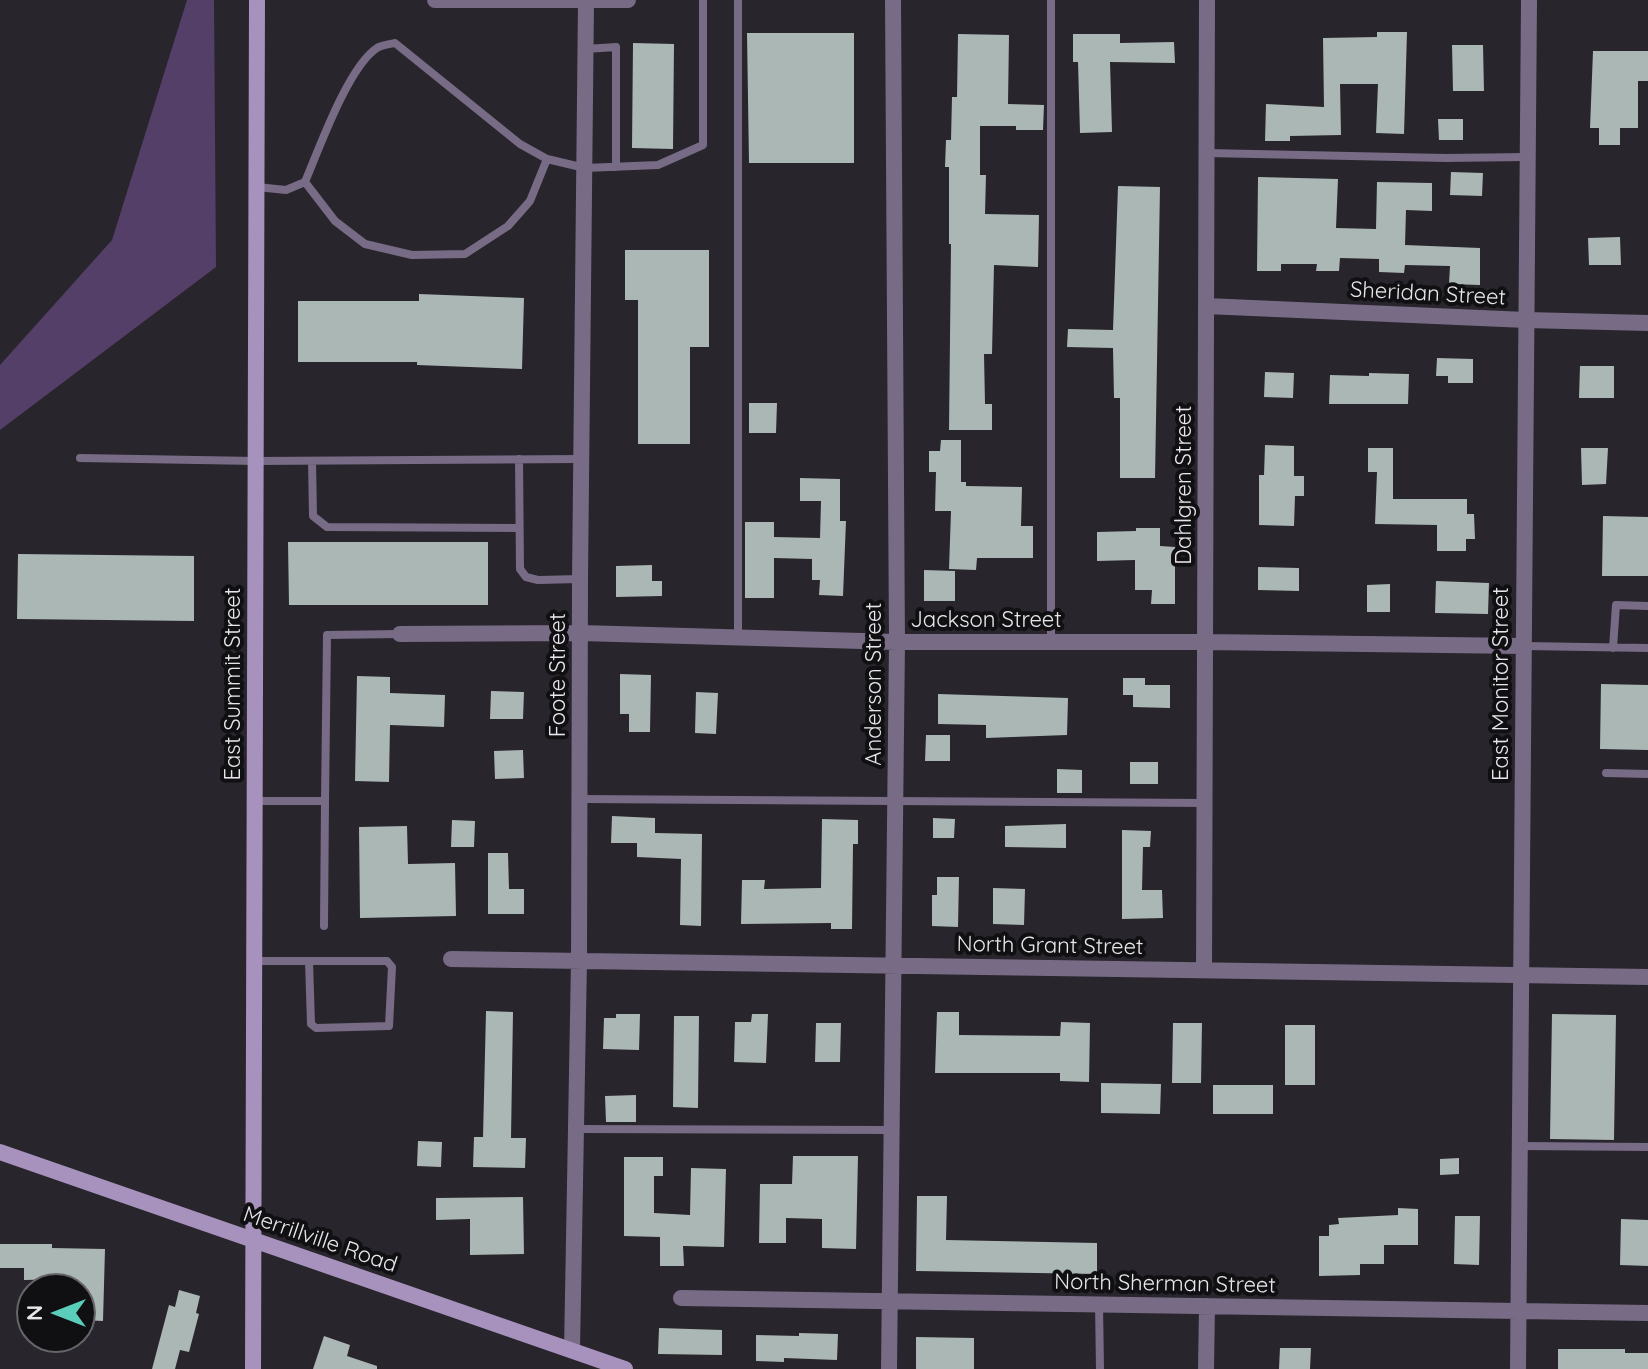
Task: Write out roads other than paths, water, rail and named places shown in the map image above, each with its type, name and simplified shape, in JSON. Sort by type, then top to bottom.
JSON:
[{"type":"street","name":"East Summit Street","points":[[253,1369],[257,0]]},
{"type":"street","points":[[435,0],[628,0]]},
{"type":"street","name":"Foote Street","points":[[572,1350],[579,961],[586,0]]},
{"type":"street","name":"Anderson Street","points":[[889,1369],[897,642],[893,0]]},
{"type":"street","name":"Dahlgren Street","points":[[1204,969],[1207,0]]},
{"type":"street","name":"East Monitor Street","points":[[1518,1369],[1529,0]]},
{"type":"street","name":"Sheridan Street","points":[[1206,306],[1648,323]]},
{"type":"street","name":"Jackson Street","points":[[400,634],[581,633],[897,642],[1524,646]]},
{"type":"street","name":"North Grant Street","points":[[451,959],[1648,977]]},
{"type":"street","name":"Merrillville Road","points":[[0,1152],[625,1369]]},
{"type":"street","name":"North Sherman Street","points":[[681,1298],[1648,1313]]},
{"type":"street","points":[[1206,1369],[1207,1306]]},
{"type":"lane","points":[[257,187],[286,190],[305,182],[328,126],[358,68],[377,47],[395,43],[520,144],[547,159],[585,168],[658,165],[703,145],[703,0]]},
{"type":"lane","points":[[738,0],[738,637]]},
{"type":"lane","points":[[1051,0],[1051,642]]},
{"type":"lane","points":[[586,49],[616,47],[616,167]]},
{"type":"lane","points":[[1207,153],[1527,157]]},
{"type":"lane","points":[[305,182],[335,221],[365,244],[412,255],[465,254],[508,226],[530,201],[547,159]]},
{"type":"lane","points":[[80,458],[256,461],[582,459]]},
{"type":"lane","points":[[519,459],[520,569],[526,577],[538,580],[580,579]]},
{"type":"lane","points":[[312,461],[313,516],[327,527],[519,528]]},
{"type":"lane","points":[[1613,648],[1616,605],[1648,606]]},
{"type":"lane","points":[[324,926],[327,635],[400,634]]},
{"type":"lane","points":[[1524,646],[1648,648]]},
{"type":"lane","points":[[1606,773],[1648,774]]},
{"type":"lane","points":[[580,799],[1205,803]]},
{"type":"lane","points":[[255,801],[325,801]]},
{"type":"lane","points":[[255,961],[309,961],[387,961],[392,967],[389,1026],[316,1028],[311,1024],[309,961]]},
{"type":"lane","points":[[576,1129],[893,1130]]},
{"type":"lane","points":[[1520,1146],[1648,1147]]},
{"type":"lane","points":[[1099,1304],[1100,1369]]}]
